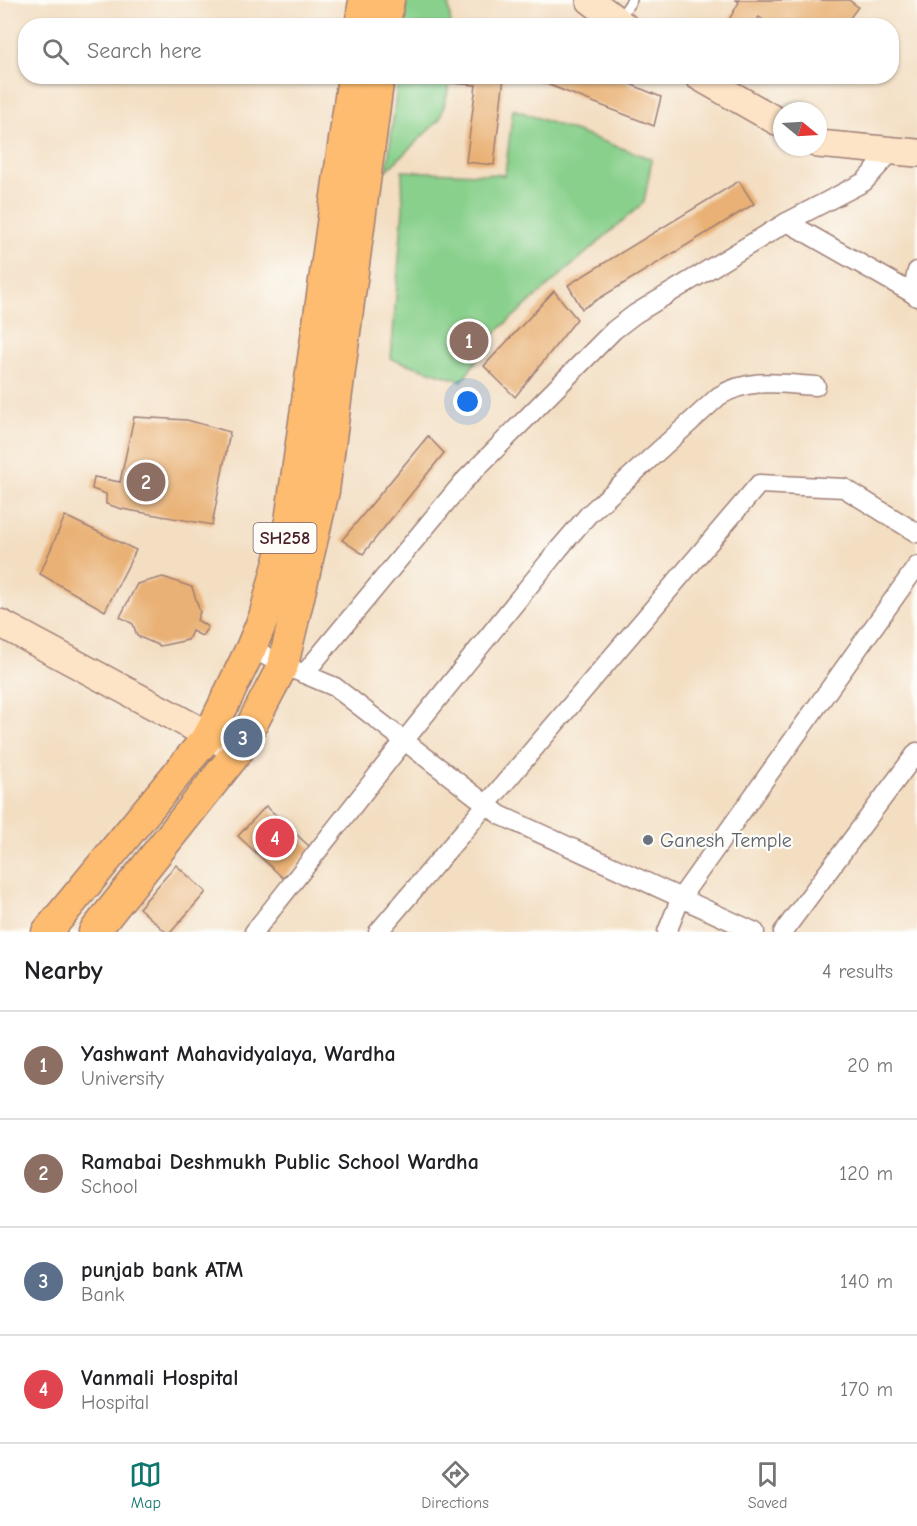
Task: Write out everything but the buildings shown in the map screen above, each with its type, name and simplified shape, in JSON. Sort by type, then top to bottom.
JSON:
[{"type":"main road","points":[[361,18],[364,0]]},
{"type":"main road","points":[[387,18],[389,0]]},
{"type":"main road","name":"SH258","points":[[60,928],[209,735],[264,617],[290,521],[352,84]]},
{"type":"main road","name":"SH258","points":[[94,932],[238,751],[293,669],[324,491],[378,84]]},
{"type":"street","points":[[590,0],[625,15]]},
{"type":"street","points":[[712,84],[773,119]]},
{"type":"street","points":[[827,145],[904,152]]},
{"type":"street","points":[[293,669],[463,482],[614,330],[635,314],[787,222],[864,182],[904,152]]},
{"type":"street","points":[[787,222],[914,295],[917,271]]},
{"type":"street","points":[[254,932],[535,576],[589,514],[719,396],[733,387],[755,382],[816,386]]},
{"type":"street","points":[[378,932],[759,484],[844,488],[917,533]]},
{"type":"street","points":[[667,932],[681,897],[917,566]]},
{"type":"street","points":[[0,623],[238,751]]},
{"type":"street","points":[[251,648],[335,687],[500,815],[755,932]]},
{"type":"street","points":[[783,932],[917,752]]},
{"type":"green space","points":[[407,0],[448,0],[450,18],[405,18]]},
{"type":"green space","points":[[397,84],[450,84],[440,119],[387,170]]},
{"type":"green space","points":[[513,109],[652,159],[644,202],[497,331],[462,381],[391,359],[403,208],[402,171],[505,175]]},
{"type":"place","name":"Yashwant Mahavidyalaya, Wardha","points":[[469,341]]},
{"type":"place","name":"Ramabai Deshmukh Public School Wardha","points":[[146,482]]},
{"type":"place","name":"punjab bank ATM","points":[[243,738]]},
{"type":"place","name":"Vanmali Hospital","points":[[275,838]]},
{"type":"place","name":"Ganesh Temple","points":[[648,840]]}]
